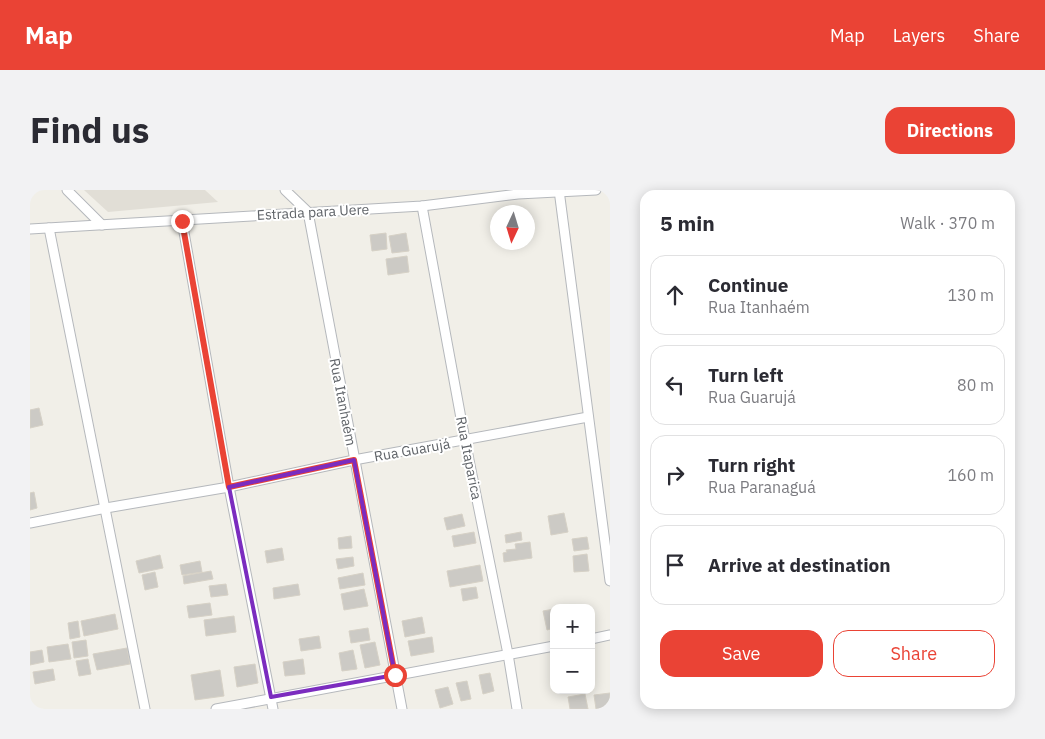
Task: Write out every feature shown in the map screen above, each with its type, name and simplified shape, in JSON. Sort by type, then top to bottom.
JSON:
[{"type":"street","points":[[67,190],[102,225]]},
{"type":"street","points":[[285,190],[308,212]]},
{"type":"street","name":"Estrada para Uere","points":[[30,229],[422,206],[516,192],[596,190]]},
{"type":"street","points":[[559,191],[610,582]]},
{"type":"street","name":"Rua Itaparica","points":[[422,206],[517,709]]},
{"type":"street","name":"Rua Itanhaém","points":[[308,212],[402,709]]},
{"type":"street","points":[[182,221],[229,487],[273,709]]},
{"type":"street","points":[[49,228],[106,508],[144,709]]},
{"type":"street","name":"Rua Guarujá","points":[[30,523],[229,487],[354,460],[588,417]]},
{"type":"street","points":[[595,638],[610,635]]},
{"type":"street","points":[[216,709],[550,647]]},
{"type":"highlighted area","points":[[354,460],[395,675],[271,697],[229,487]]},
{"type":"shaded area","points":[[84,190],[205,190],[218,202],[108,212]]},
{"type":"building","points":[[386,233],[387,249],[372,251],[370,235]]},
{"type":"building","points":[[406,233],[409,251],[392,253],[389,236]]},
{"type":"building","points":[[407,256],[409,272],[388,275],[386,259]]},
{"type":"building","points":[[39,408],[43,425],[30,428],[30,410]]},
{"type":"building","points":[[34,492],[37,508],[30,510],[30,493]]},
{"type":"building","points":[[564,513],[568,532],[551,535],[548,516]]},
{"type":"building","points":[[462,514],[465,526],[447,530],[444,518]]},
{"type":"building","points":[[474,532],[476,543],[454,547],[452,536]]},
{"type":"building","points":[[521,532],[522,540],[506,543],[505,535]]},
{"type":"building","points":[[351,536],[352,548],[339,549],[338,538]]},
{"type":"building","points":[[587,537],[589,549],[574,551],[572,539]]},
{"type":"building","points":[[530,542],[532,558],[504,562],[503,553],[507,552],[506,550],[516,549],[515,544]]},
{"type":"building","points":[[282,548],[284,560],[267,563],[265,551]]},
{"type":"building","points":[[587,554],[589,571],[574,572],[573,556]]},
{"type":"building","points":[[160,555],[163,568],[139,573],[136,561]]},
{"type":"building","points":[[353,557],[354,566],[338,569],[336,559]]},
{"type":"building","points":[[200,561],[202,572],[182,575],[180,565]]},
{"type":"building","points":[[480,565],[483,581],[450,587],[447,571]]},
{"type":"building","points":[[211,571],[213,579],[184,584],[183,576]]},
{"type":"building","points":[[155,572],[158,587],[145,590],[142,575]]},
{"type":"building","points":[[363,573],[365,585],[340,589],[338,578]]},
{"type":"building","points":[[226,584],[228,595],[211,597],[209,586]]},
{"type":"building","points":[[298,584],[300,595],[274,599],[273,588]]},
{"type":"building","points":[[476,587],[478,598],[463,601],[461,589]]},
{"type":"building","points":[[364,589],[368,606],[344,610],[341,594]]},
{"type":"building","points":[[210,603],[212,615],[189,618],[187,606]]},
{"type":"building","points":[[550,610],[550,629],[547,630],[543,611]]},
{"type":"building","points":[[115,614],[118,629],[84,636],[81,621]]},
{"type":"building","points":[[234,616],[236,632],[206,636],[204,620]]},
{"type":"building","points":[[422,617],[425,633],[405,637],[402,621]]},
{"type":"building","points":[[78,621],[80,637],[70,639],[68,623]]},
{"type":"building","points":[[368,628],[370,640],[351,643],[349,631]]},
{"type":"building","points":[[319,636],[321,648],[301,651],[299,639]]},
{"type":"building","points":[[432,637],[434,652],[411,656],[408,641]]},
{"type":"building","points":[[86,640],[88,656],[74,658],[72,642]]},
{"type":"building","points":[[375,642],[380,665],[365,668],[360,645]]},
{"type":"building","points":[[68,644],[71,659],[49,662],[47,647]]},
{"type":"building","points":[[127,648],[130,664],[97,670],[93,654]]},
{"type":"building","points":[[42,650],[44,662],[30,665],[30,652]]},
{"type":"building","points":[[353,650],[357,669],[342,671],[339,653]]},
{"type":"building","points":[[88,659],[91,674],[79,676],[76,661]]},
{"type":"building","points":[[303,659],[305,674],[285,676],[283,662]]},
{"type":"building","points":[[255,664],[258,683],[237,687],[234,667]]},
{"type":"building","points":[[53,669],[55,680],[35,684],[33,672]]},
{"type":"building","points":[[220,670],[224,696],[195,700],[191,675]]},
{"type":"building","points":[[490,673],[494,691],[483,694],[479,675]]},
{"type":"building","points":[[467,681],[471,699],[461,701],[456,683]]},
{"type":"building","points":[[448,687],[453,704],[440,708],[435,690]]},
{"type":"building","points":[[610,693],[610,709],[596,709],[594,695]]},
{"type":"building","points":[[585,694],[588,709],[570,709],[568,697]]},
{"type":"route","points":[[182,221],[229,487],[354,460],[395,675]]}]
